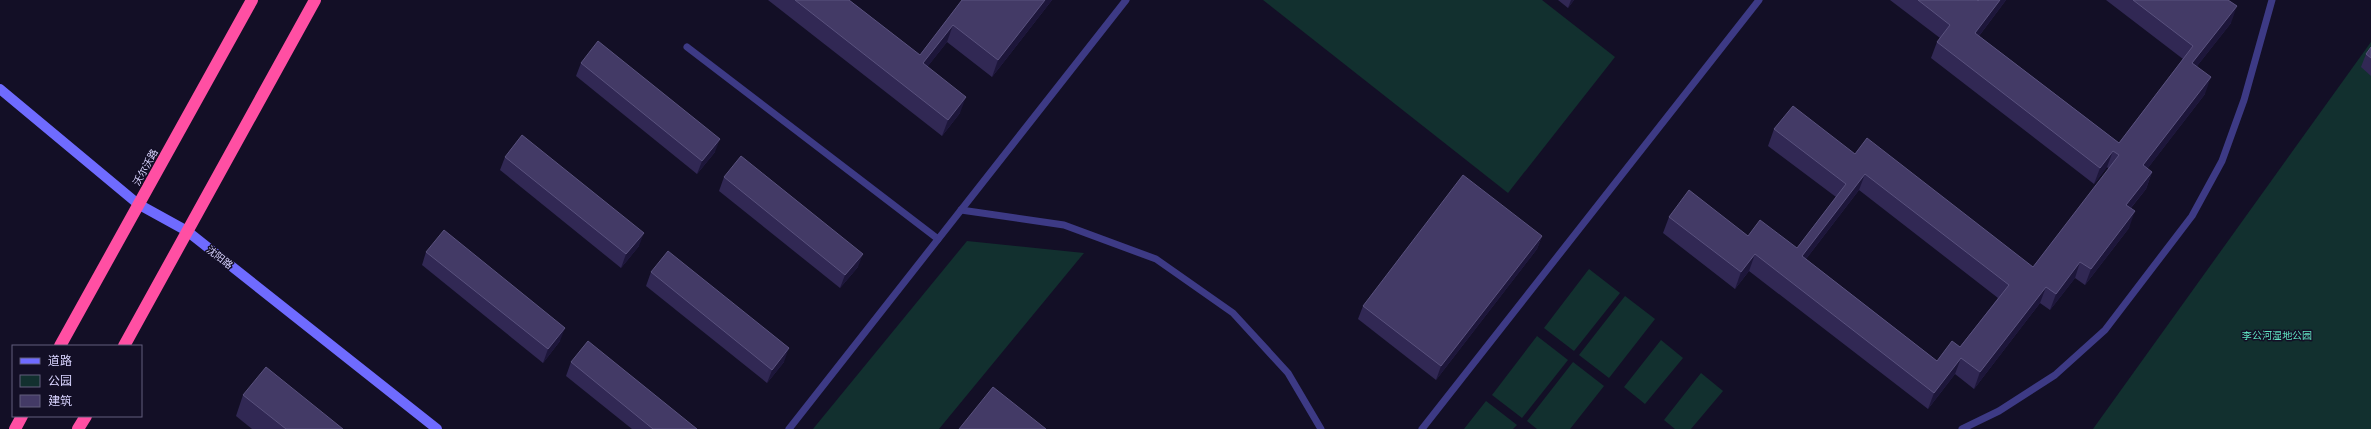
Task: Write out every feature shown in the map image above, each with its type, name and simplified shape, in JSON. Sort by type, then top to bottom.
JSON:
[{"type":"highway","name":"沃尔沃路","points":[[61,345],[252,0]]},
{"type":"highway","points":[[125,345],[315,0]]},
{"type":"highway","points":[[15,429],[21,417]]},
{"type":"highway","points":[[78,429],[85,417]]},
{"type":"street","name":"沈阳路","points":[[0,89],[138,204],[187,231],[437,429]]},
{"type":"lane","points":[[789,429],[1126,0]]},
{"type":"lane","points":[[1422,429],[1759,0]]},
{"type":"lane","points":[[1962,429],[1999,411],[2055,375],[2105,330],[2192,216],[2222,161],[2244,100],[2272,0]]},
{"type":"lane","points":[[687,47],[938,239]]},
{"type":"lane","points":[[961,210],[1064,225],[1156,259],[1233,313],[1288,373],[1321,429]]},
{"type":"green space","points":[[1263,0],[1542,0],[1615,57],[1508,193]]},
{"type":"green space","name":"李公河湿地公园","points":[[2371,42],[2371,429],[2093,429]]},
{"type":"green space","points":[[967,241],[1084,253],[939,429],[813,429]]},
{"type":"green space","points":[[1589,269],[1620,293],[1574,351],[1544,328]]},
{"type":"green space","points":[[1625,296],[1655,319],[1609,378],[1579,355]]},
{"type":"green space","points":[[1537,336],[1568,360],[1522,418],[1492,395]]},
{"type":"green space","points":[[1661,340],[1683,358],[1645,404],[1624,387]]},
{"type":"green space","points":[[1573,362],[1604,386],[1570,429],[1537,429],[1527,421]]},
{"type":"green space","points":[[1701,373],[1723,391],[1691,429],[1675,429],[1664,420]]},
{"type":"green space","points":[[1486,401],[1517,425],[1513,429],[1464,429]]},
{"type":"building","points":[[795,0],[849,0],[920,55],[962,0],[1045,0],[998,60],[953,25],[923,63],[966,97],[948,120]]},
{"type":"building","points":[[1918,0],[2000,0],[1975,33],[2119,143],[2193,46],[2133,0],[2228,0],[2237,6],[2192,63],[2211,77],[2143,165],[2152,172],[2126,205],[2135,211],[2091,269],[2080,262],[2056,294],[2046,287],[1980,372],[1961,358],[1934,393],[1755,254],[1741,272],[1669,217],[1689,190],[1748,236],[1760,220],[1797,248],[1846,184],[1774,129],[1793,106],[1855,154],[1867,138],[2033,267],[2119,155],[2113,151],[2100,168],[1937,42],[1950,25]],"holes":[[[1865,174],[2009,285],[1960,347],[1952,341],[1937,361],[1802,256]]]},
{"type":"building","points":[[598,41],[720,139],[702,161],[581,63]]},
{"type":"building","points":[[2371,47],[2371,58],[2366,54]]},
{"type":"building","points":[[522,135],[644,233],[626,254],[505,157]]},
{"type":"building","points":[[741,156],[863,254],[845,275],[724,177]]},
{"type":"building","points":[[1463,175],[1542,236],[1441,366],[1363,306]]},
{"type":"building","points":[[444,230],[565,328],[548,349],[426,252]]},
{"type":"building","points":[[668,251],[789,348],[772,370],[651,272]]},
{"type":"building","points":[[588,341],[697,429],[653,429],[571,362]]},
{"type":"building","points":[[266,367],[343,429],[286,429],[243,395]]},
{"type":"building","points":[[993,387],[1046,429],[959,429]]}]
